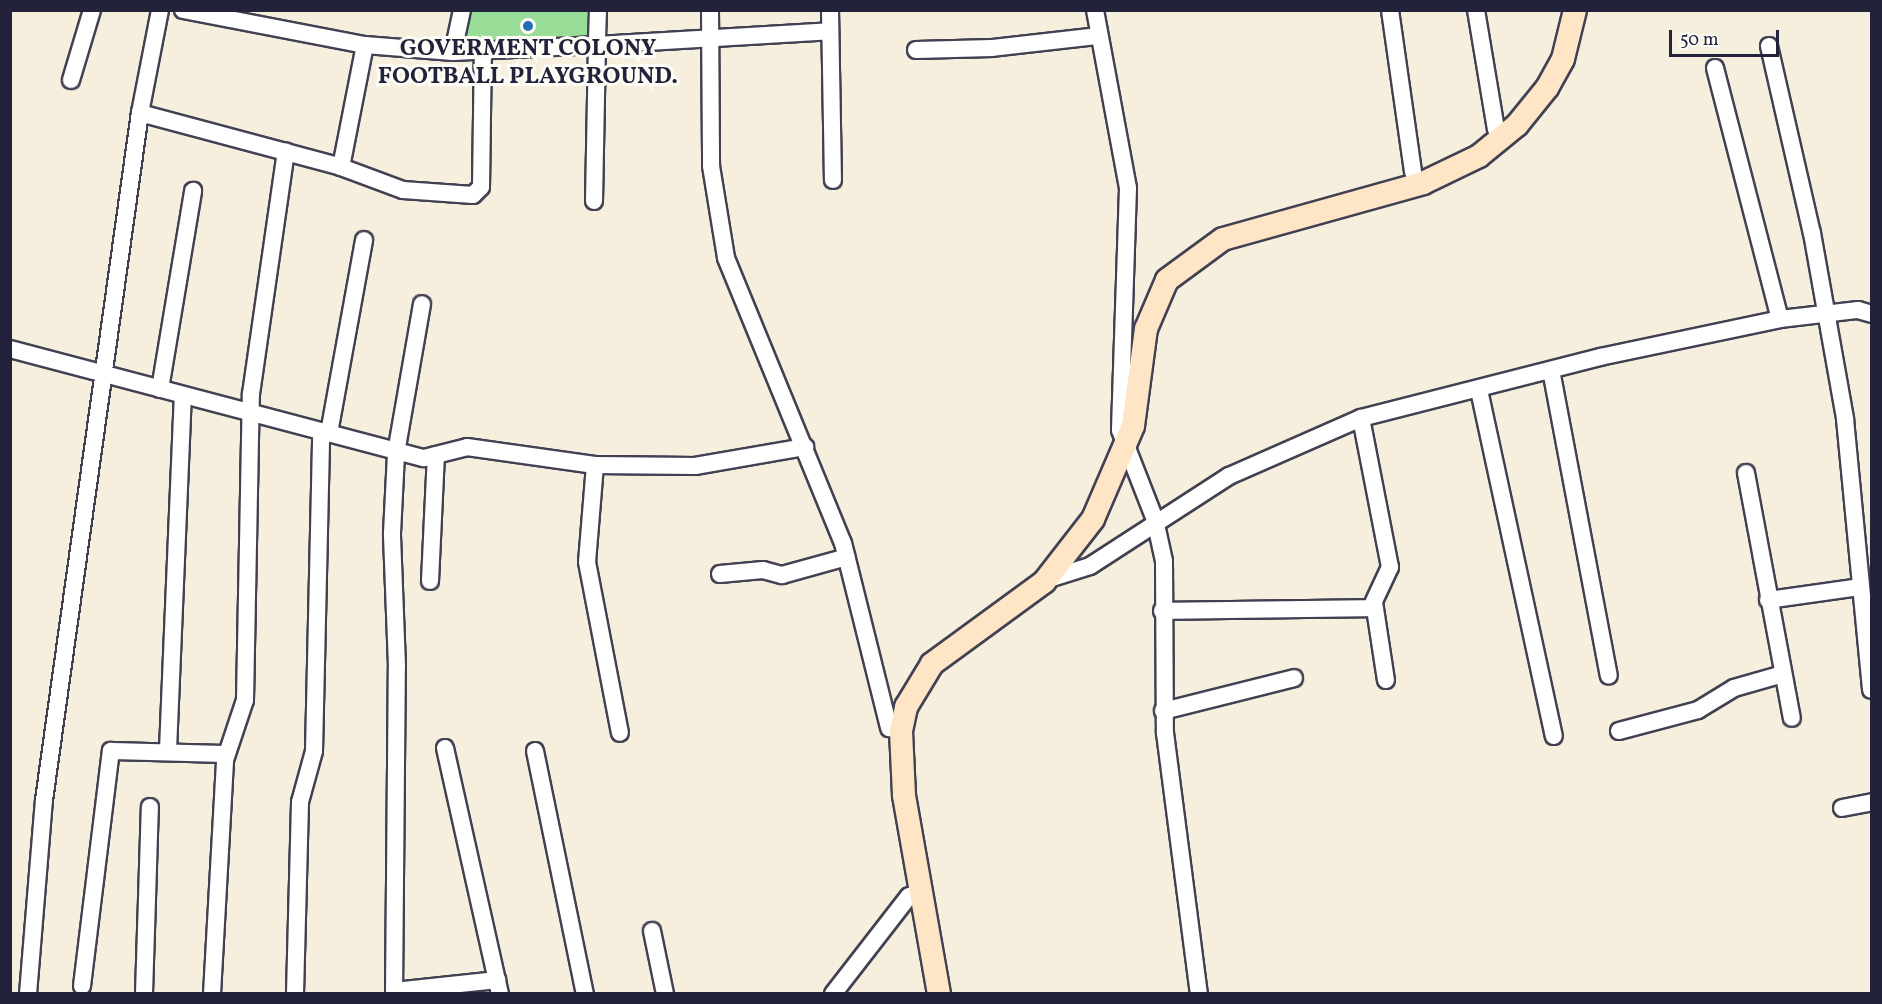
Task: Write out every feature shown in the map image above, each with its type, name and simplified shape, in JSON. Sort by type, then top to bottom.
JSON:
[{"type":"main road","points":[[1124,440],[1143,304],[1159,276],[1188,246],[1252,216],[1413,172],[1447,160],[1496,129],[1545,70],[1559,10]]},
{"type":"main road","points":[[939,993],[904,795],[903,719],[932,664],[1039,580],[1080,519],[1124,440],[1141,389],[1146,329],[1160,294],[1178,269],[1223,238],[1423,183],[1479,156],[1517,125],[1547,88],[1563,59],[1575,10]]},
{"type":"main road","points":[[928,993],[893,805],[889,728],[901,688],[920,660],[1039,580]]},
{"type":"street","points":[[71,80],[92,10]]},
{"type":"street","points":[[28,993],[44,800],[106,375],[140,113],[160,10]]},
{"type":"street","points":[[183,10],[365,45],[453,52],[710,40],[830,31]]},
{"type":"street","points":[[453,52],[462,10]]},
{"type":"street","points":[[594,201],[598,10]]},
{"type":"street","points":[[710,10],[711,166],[720,233],[735,284],[805,447],[847,557],[889,728]]},
{"type":"street","points":[[830,10],[833,180]]},
{"type":"street","points":[[1095,10],[1097,36],[1128,188],[1124,440],[1155,520],[1165,573],[1162,611],[1163,711],[1199,993]]},
{"type":"street","points":[[1390,10],[1413,172]]},
{"type":"street","points":[[1476,10],[1496,129]]},
{"type":"street","points":[[916,50],[992,48],[1097,36]]},
{"type":"street","points":[[341,167],[365,45]]},
{"type":"street","points":[[1768,46],[1812,233],[1824,313],[1864,533],[1860,587],[1871,690]]},
{"type":"street","points":[[140,113],[341,167],[403,190],[477,193],[483,50]]},
{"type":"street","points":[[1715,68],[1780,319]]},
{"type":"street","points":[[212,993],[226,754],[245,700],[250,414],[285,152]]},
{"type":"street","points":[[160,389],[193,191]]},
{"type":"street","points":[[295,993],[300,802],[314,751],[325,432],[364,240]]},
{"type":"street","points":[[422,304],[396,453],[394,992],[499,986],[445,748]]},
{"type":"street","points":[[1039,580],[1090,566],[1155,520],[1264,458],[1361,418],[1551,370],[1780,319],[1824,313],[1872,314]]},
{"type":"street","points":[[10,349],[325,432],[396,453],[436,455],[467,447],[595,465],[696,466],[805,447]]},
{"type":"street","points":[[1551,370],[1609,676]]},
{"type":"street","points":[[1479,390],[1554,736]]},
{"type":"street","points":[[168,750],[183,396]]},
{"type":"street","points":[[1361,418],[1390,567],[1374,608],[1386,680]]},
{"type":"street","points":[[430,581],[436,455]]},
{"type":"street","points":[[595,465],[587,562],[620,733]]},
{"type":"street","points":[[1746,473],[1768,600],[1792,718]]},
{"type":"street","points":[[720,574],[763,570],[780,575],[847,557]]},
{"type":"street","points":[[1768,600],[1860,587]]},
{"type":"street","points":[[1162,611],[1374,608]]},
{"type":"street","points":[[1619,731],[1698,710],[1734,687],[1783,674]]},
{"type":"street","points":[[1163,711],[1294,678]]},
{"type":"street","points":[[82,986],[111,752],[168,750],[226,754]]},
{"type":"street","points":[[535,751],[585,993]]},
{"type":"street","points":[[1842,808],[1872,802]]},
{"type":"street","points":[[144,993],[150,807]]},
{"type":"street","points":[[833,993],[909,896]]},
{"type":"street","points":[[652,931],[665,993]]},
{"type":"green space","name":"GOVERMENT COLONY FOOTBALL PLAYGROUND.","points":[[466,11],[594,11],[593,42],[456,49]]},
{"type":"place","name":"GOVERMENT COLONY FOOTBALL PLAYGROUND.","points":[[528,26]]}]
